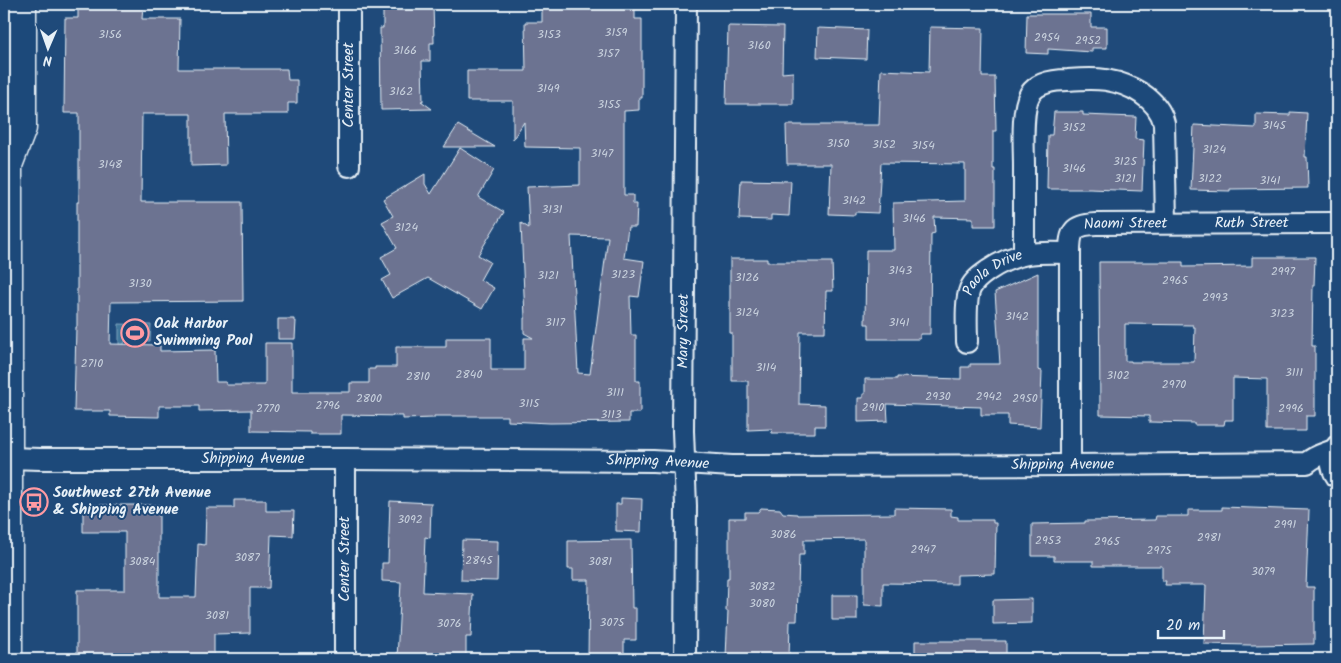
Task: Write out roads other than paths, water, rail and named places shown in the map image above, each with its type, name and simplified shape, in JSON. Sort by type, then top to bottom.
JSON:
[{"type":"main road","points":[[8,659],[5,161],[22,128],[22,4]]},
{"type":"street","name":"Center Street","points":[[349,4],[349,166]]},
{"type":"street","name":"Mary Street","points":[[685,659],[686,506],[683,431],[686,4]]},
{"type":"street","name":"Naomi Street","points":[[1024,254],[1025,115],[1030,94],[1035,88],[1049,81],[1106,80],[1137,91],[1153,102],[1162,115],[1164,123],[1166,223],[1096,224],[1082,226],[1075,229],[1072,234],[1070,253],[1070,465]]},
{"type":"street","name":"Ruth Street","points":[[1166,223],[1337,223]]},
{"type":"street","name":"Paola Drive","points":[[967,342],[968,298],[970,288],[976,280],[1004,261],[1024,254],[1070,253]]},
{"type":"street","name":"Shipping Avenue","points":[[8,458],[40,460],[653,461],[732,466],[1070,465],[1307,463],[1312,457],[1327,453],[1336,448]]},
{"type":"street","points":[[1336,448],[1332,462],[1332,468],[1336,476]]},
{"type":"street","name":"Center Street","points":[[345,459],[345,659]]},
{"type":"street","name":"Shipping Avenue","points":[[1307,463],[1311,470],[1336,476]]},
{"type":"water","name":"Oak Harbor Swimming Pool","points":[[119,324],[151,325],[150,341],[125,341],[124,344],[119,345]]},
{"type":"place","name":"Oak Harbor Swimming Pool","points":[[135,333]]},
{"type":"place","name":"Southwest 27th Avenue & Shipping Avenue","points":[[34,502]]}]
